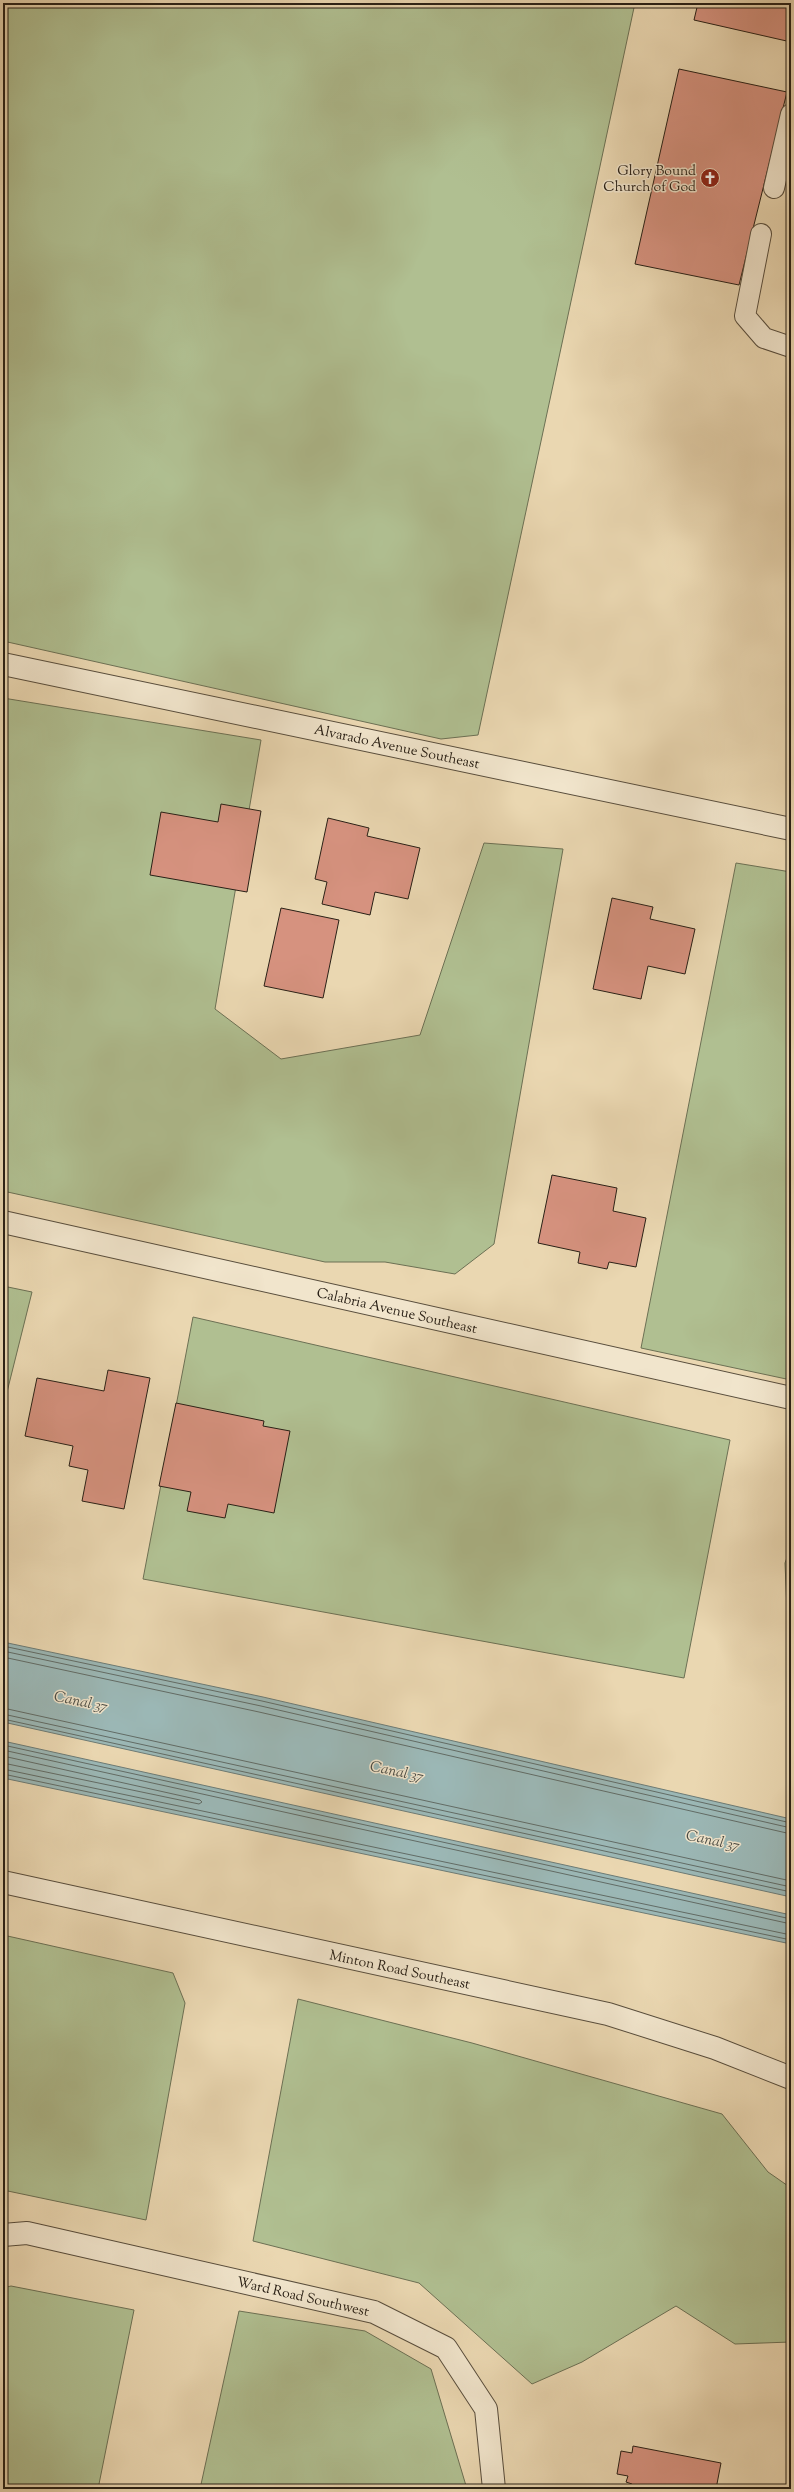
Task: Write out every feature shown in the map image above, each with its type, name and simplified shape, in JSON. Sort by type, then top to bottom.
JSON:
[{"type":"street","name":"Alvarado Avenue Southeast","points":[[3,664],[791,829]]},
{"type":"street","name":"Calabria Avenue Southeast","points":[[3,1222],[791,1398]]},
{"type":"street","name":"Minton Road Southeast","points":[[3,1882],[608,2014],[715,2048],[791,2078]]},
{"type":"street","name":"Ward Road Southwest","points":[[3,2235],[27,2233],[374,2312],[446,2348],[486,2409],[494,2489]]},
{"type":"lane","points":[[774,188],[791,114]]},
{"type":"lane","points":[[761,234],[745,316],[764,338],[791,347]]},
{"type":"green space","points":[[3,3],[635,3],[478,735],[441,739],[3,641]]},
{"type":"green space","points":[[3,698],[261,740],[215,1009],[281,1059],[420,1035],[484,843],[563,849],[494,1244],[455,1274],[385,1262],[325,1262],[3,1191]]},
{"type":"green space","points":[[736,863],[791,872],[791,1380],[641,1348]]},
{"type":"green space","points":[[3,1286],[32,1292],[3,1408]]},
{"type":"green space","points":[[193,1317],[730,1440],[684,1678],[143,1579]]},
{"type":"green space","points":[[791,1547],[791,1702],[785,1563]]},
{"type":"green space","points":[[3,1935],[173,1973],[185,2003],[146,2220],[3,2190]]},
{"type":"green space","points":[[298,1999],[472,2043],[722,2114],[768,2172],[791,2188],[791,2342],[735,2344],[676,2306],[582,2362],[532,2384],[419,2283],[253,2241]]},
{"type":"green space","points":[[11,2286],[134,2310],[98,2489],[23,2489],[3,2485],[3,2288]]},
{"type":"green space","points":[[239,2311],[365,2331],[431,2369],[467,2489],[200,2489]]},
{"type":"water","name":"Canal 37","points":[[3,1642],[263,1697],[791,1819],[791,1897],[3,1722]]},
{"type":"water","points":[[3,1741],[791,1915],[791,1944],[3,1778]]},
{"type":"building","points":[[698,3],[791,3],[791,42],[694,20]]},
{"type":"building","name":"Glory Bound Church of God","points":[[679,69],[787,92],[739,285],[635,264]]},
{"type":"building","points":[[221,804],[261,811],[247,892],[150,875],[161,812],[218,822]]},
{"type":"building","points":[[328,818],[369,828],[367,836],[420,848],[408,899],[375,892],[370,915],[322,904],[327,882],[315,879]]},
{"type":"building","points":[[612,898],[653,907],[650,919],[695,929],[685,974],[648,966],[641,999],[593,989]]},
{"type":"building","points":[[281,908],[339,920],[323,998],[264,986]]},
{"type":"building","points":[[552,1175],[617,1188],[613,1211],[646,1218],[636,1267],[609,1262],[607,1269],[578,1263],[580,1252],[538,1243]]},
{"type":"building","points":[[108,1370],[150,1378],[124,1509],[82,1501],[88,1470],[69,1466],[73,1446],[25,1436],[37,1378],[104,1391]]},
{"type":"building","points":[[176,1403],[264,1421],[263,1426],[290,1431],[274,1513],[228,1504],[225,1518],[187,1511],[191,1492],[159,1486]]},
{"type":"building","points":[[633,2446],[721,2463],[716,2489],[631,2489],[632,2484],[626,2482],[628,2476],[617,2474],[621,2451],[632,2453]]},
{"type":"place","name":"Glory Bound Church of God","points":[[710,178]]}]
